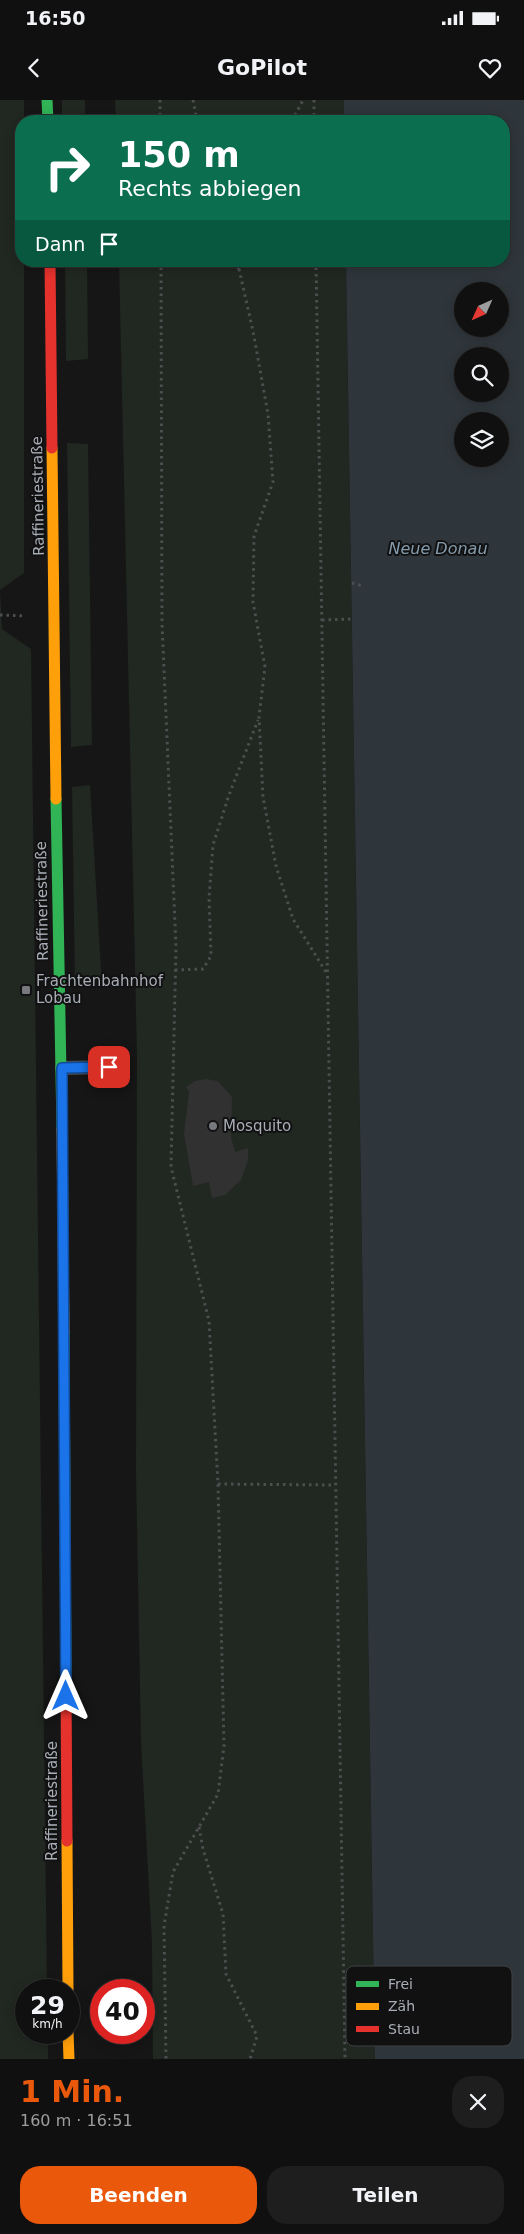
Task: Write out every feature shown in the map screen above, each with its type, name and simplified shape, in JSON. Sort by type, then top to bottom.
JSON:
[{"type":"street","points":[[47,100],[48,115]]},
{"type":"street","name":"Raffineriestraße","points":[[50,267],[58,992],[62,1068],[68,1979]]},
{"type":"street","points":[[68,2044],[69,2059]]},
{"type":"lane","points":[[62,1068],[109,1067]]},
{"type":"path","points":[[160,100],[160,115]]},
{"type":"path","points":[[193,100],[196,115]]},
{"type":"path","points":[[295,115],[303,100]]},
{"type":"path","points":[[314,100],[314,115]]},
{"type":"path","points":[[161,267],[162,623],[175,970],[170,1168],[209,1321],[218,1484],[224,1746],[218,1794],[173,1872],[164,1926],[166,2059]]},
{"type":"path","points":[[316,267],[334,1485],[345,2059]]},
{"type":"path","points":[[239,269],[253,331],[268,414],[273,482],[254,536],[253,602],[265,667],[259,718],[263,797],[276,866],[293,919],[327,972]]},
{"type":"path","points":[[352,584],[363,586]]},
{"type":"path","points":[[0,616],[13,615]]},
{"type":"path","points":[[322,620],[353,619]]},
{"type":"path","points":[[175,970],[203,968],[212,956],[209,898],[213,845],[229,795],[259,718]]},
{"type":"path","points":[[218,1484],[334,1485]]},
{"type":"path","points":[[199,1828],[203,1849],[223,1914],[226,1974],[257,2036],[250,2059]]},
{"type":"shaded area","points":[[0,100],[24,100],[24,115],[15,115],[15,267],[24,267],[24,573],[0,590]]},
{"type":"shaded area","points":[[62,100],[85,100],[85,115],[62,115]]},
{"type":"shaded area","points":[[115,100],[344,100],[344,115],[116,115]]},
{"type":"shaded area","points":[[65,267],[87,267],[88,359],[66,361]]},
{"type":"shaded area","points":[[119,267],[346,267],[374,1966],[346,1966],[346,2046],[375,2046],[375,2059],[153,2059],[153,2044],[155,2044],[155,1979],[152,1979],[141,1742],[136,1472],[137,1055]]},
{"type":"shaded area","points":[[67,443],[88,444],[92,745],[71,747]]},
{"type":"shaded area","points":[[0,590],[2,629],[31,649],[47,1979],[15,1979],[15,2044],[48,2044],[48,2059],[0,2059]]},
{"type":"shaded area","points":[[90,785],[102,986],[75,987],[72,787]]},
{"type":"water","name":"Neue Donau","points":[[344,100],[524,100],[524,2059],[375,2059],[375,2046],[512,2046],[512,1966],[374,1966],[346,267],[510,267],[510,115],[344,115]]},
{"type":"building","points":[[206,1079],[218,1081],[232,1097],[231,1137],[235,1152],[248,1148],[248,1160],[241,1180],[225,1195],[212,1198],[209,1182],[193,1186],[184,1134],[189,1092],[186,1087],[195,1081]]},
{"type":"traffic: fast","points":[[47,100],[48,115]]},
{"type":"traffic: fast","points":[[56,799],[62,1129]]},
{"type":"traffic: fast","points":[[64,1333],[66,1686]]},
{"type":"traffic: slow","points":[[52,448],[56,799]]},
{"type":"traffic: slow","points":[[62,1129],[64,1333]]},
{"type":"traffic: slow","points":[[67,1841],[68,1979]]},
{"type":"traffic: slow","points":[[68,2044],[69,2059]]},
{"type":"traffic: jam","points":[[50,267],[52,448]]},
{"type":"traffic: jam","points":[[66,1686],[67,1841]]},
{"type":"place","name":"Frachtenbahnhof Lobau","points":[[26,990]]},
{"type":"place","name":"Mosquito","points":[[213,1126]]},
{"type":"route","points":[[66,1696],[62,1068],[109,1067]]}]
